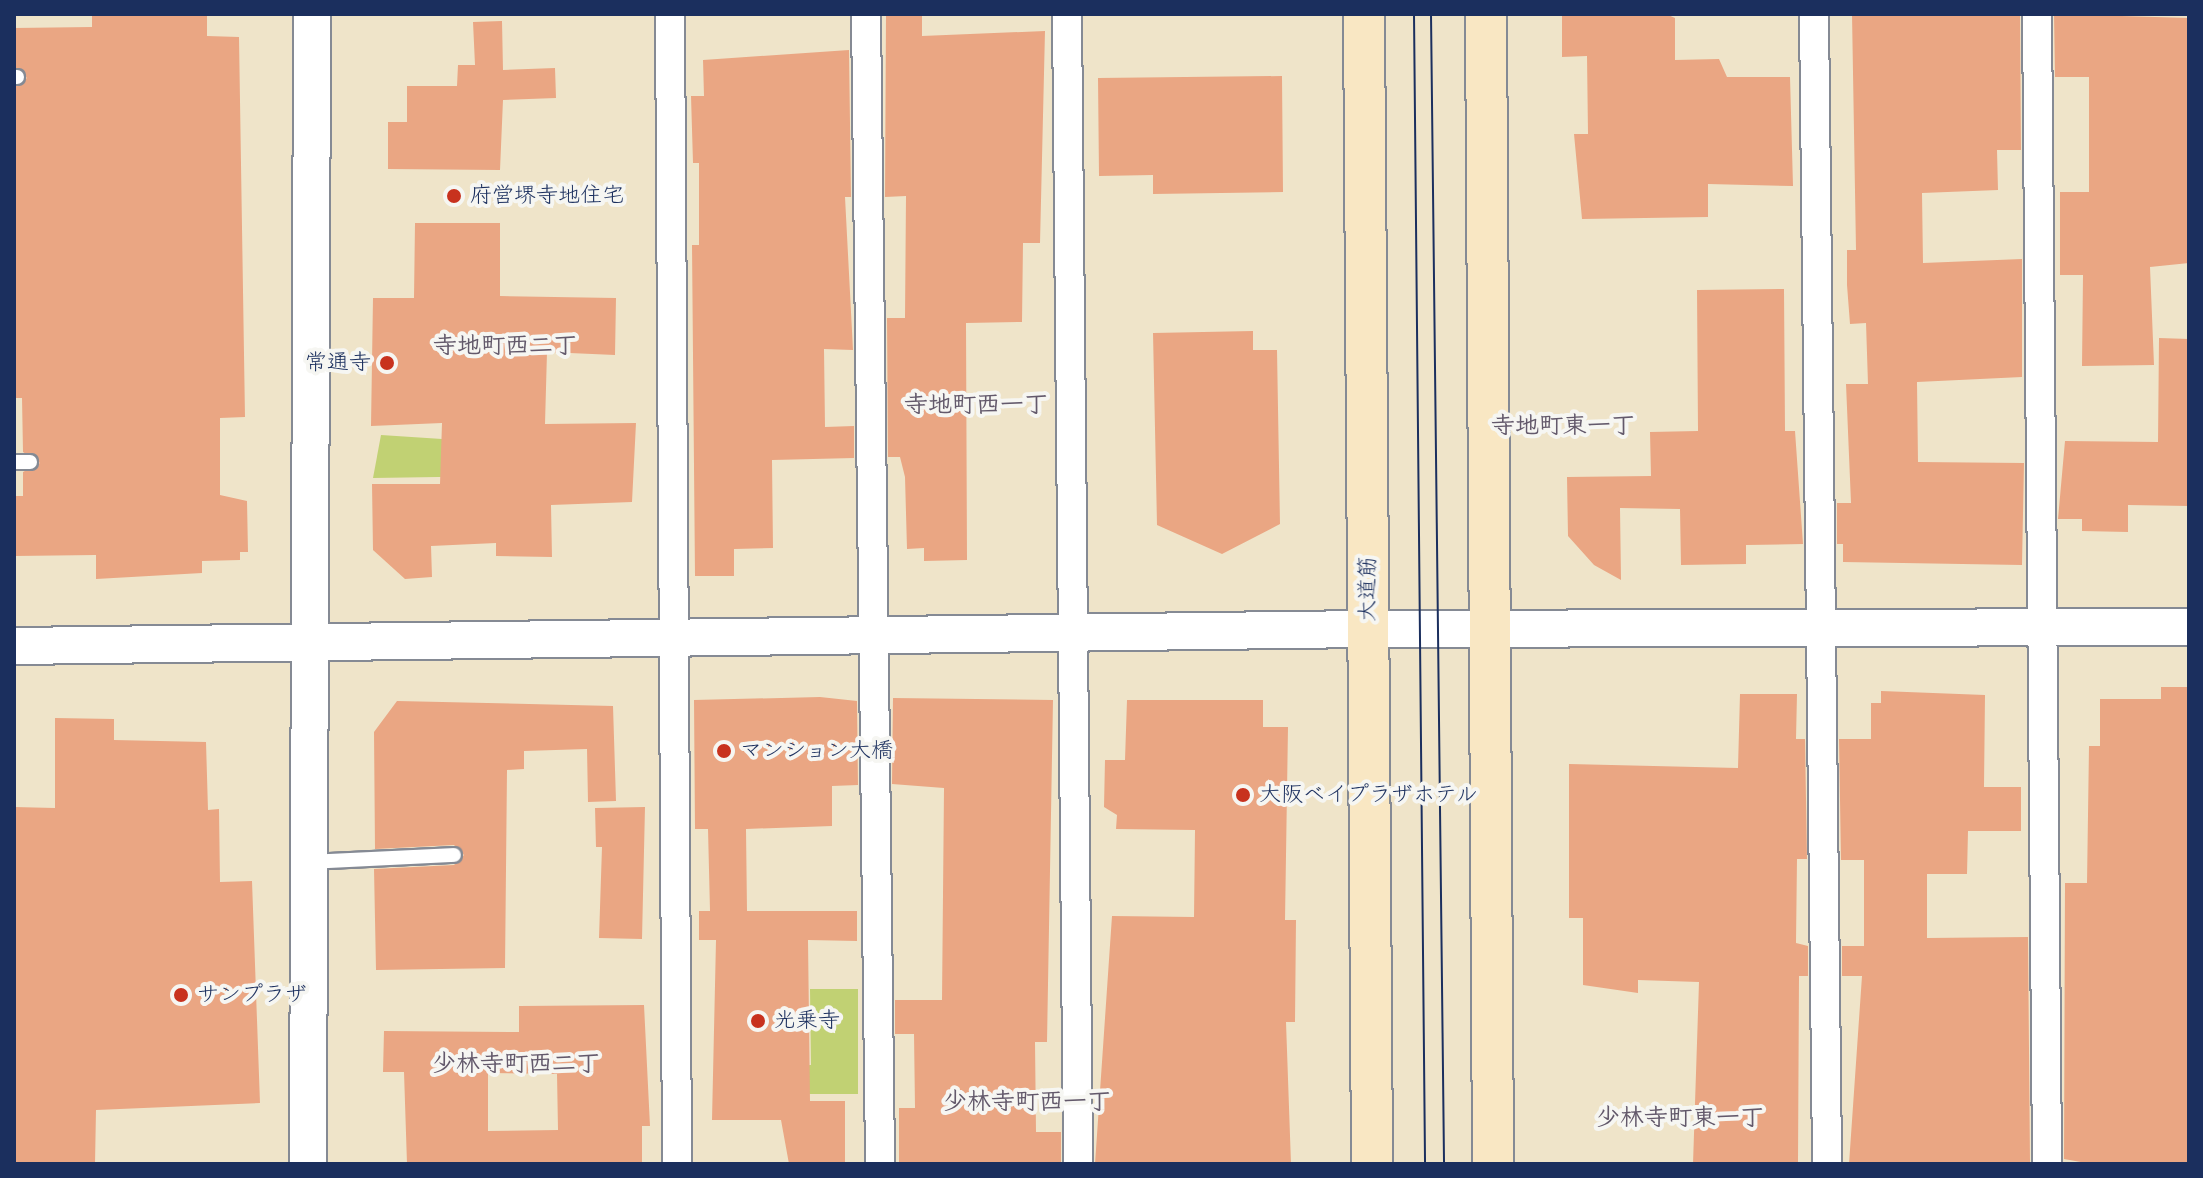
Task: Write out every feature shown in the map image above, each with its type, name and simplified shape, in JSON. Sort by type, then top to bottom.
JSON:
[{"type":"main road","name":"大道筋","points":[[1364,14],[1372,1164]]},
{"type":"main road","points":[[1486,14],[1493,1164]]},
{"type":"street","points":[[308,1164],[307,640],[312,14]]},
{"type":"street","points":[[670,14],[678,639],[677,1164]]},
{"type":"street","points":[[866,14],[871,637],[880,1164]]},
{"type":"street","points":[[1067,14],[1078,635],[1078,1164]]},
{"type":"street","points":[[1814,14],[1827,1164]]},
{"type":"street","points":[[2037,14],[2047,1164]]},
{"type":"street","points":[[14,646],[1369,629],[2189,627]]},
{"type":"lane","points":[[14,462],[30,462]]},
{"type":"lane","points":[[308,862],[454,855]]},
{"type":"green space","points":[[381,435],[503,443],[503,476],[373,478]]},
{"type":"green space","points":[[810,989],[858,989],[858,1094],[783,1094],[783,1066],[811,1065]]},
{"type":"building","points":[[92,14],[207,14],[207,36],[239,37],[245,417],[220,418],[220,495],[247,501],[248,552],[240,552],[240,560],[202,561],[202,573],[96,579],[96,555],[14,556],[14,496],[23,496],[23,472],[40,463],[23,452],[22,398],[14,398],[14,87],[27,78],[14,67],[14,28],[92,27]]},
{"type":"building","points":[[886,14],[922,14],[922,36],[1045,31],[1040,243],[1023,243],[1022,322],[966,323],[967,560],[924,561],[924,548],[907,549],[905,477],[900,457],[888,457],[887,318],[905,318],[906,196],[885,197]]},
{"type":"building","points":[[1562,14],[1666,14],[1675,18],[1675,60],[1719,59],[1727,77],[1790,77],[1793,186],[1708,184],[1708,217],[1582,219],[1574,134],[1588,134],[1587,56],[1562,57]]},
{"type":"building","points":[[1852,14],[2020,14],[2021,150],[1997,150],[1998,190],[1922,193],[1923,263],[2022,259],[2022,377],[1917,382],[1918,462],[2024,463],[2022,565],[1843,562],[1843,544],[1837,544],[1837,503],[1851,503],[1846,384],[1868,384],[1866,323],[1850,324],[1847,285],[1847,250],[1856,250]]},
{"type":"building","points":[[2054,14],[2189,18],[2189,263],[2150,267],[2154,365],[2082,366],[2083,275],[2060,275],[2060,192],[2089,192],[2089,77],[2055,77]]},
{"type":"building","points":[[502,21],[503,70],[555,68],[556,98],[503,100],[500,170],[388,169],[388,122],[407,122],[407,86],[457,86],[458,65],[475,65],[473,22]]},
{"type":"building","points":[[849,50],[851,197],[845,197],[853,350],[824,349],[825,427],[854,426],[854,458],[772,460],[773,548],[734,549],[734,576],[695,576],[692,245],[699,245],[699,163],[693,163],[691,96],[704,96],[703,60]]},
{"type":"building","points":[[1282,76],[1283,192],[1153,194],[1153,175],[1099,176],[1098,78]]},
{"type":"building","points":[[415,223],[500,223],[500,296],[616,298],[615,355],[547,352],[545,424],[636,423],[632,502],[551,505],[552,557],[496,556],[496,543],[431,546],[432,577],[405,579],[373,550],[372,484],[440,484],[442,423],[371,426],[373,298],[414,298]]},
{"type":"building","points":[[1784,289],[1785,431],[1795,431],[1803,544],[1746,545],[1746,564],[1681,565],[1680,509],[1620,508],[1621,580],[1594,565],[1568,536],[1567,477],[1651,476],[1650,432],[1698,431],[1697,290]]},
{"type":"building","points":[[1253,331],[1253,350],[1277,350],[1280,524],[1222,554],[1157,525],[1153,333]]},
{"type":"building","points":[[2159,338],[2189,339],[2189,506],[2128,505],[2128,532],[2082,531],[2082,519],[2058,519],[2065,441],[2158,442]]},
{"type":"building","points":[[2161,687],[2189,687],[2189,1164],[2092,1164],[2064,1159],[2065,883],[2087,883],[2089,746],[2100,746],[2100,699],[2161,699]]},
{"type":"building","points":[[1881,691],[1985,695],[1984,787],[2021,787],[2021,831],[1968,831],[1967,874],[1927,874],[1927,938],[2028,937],[2030,1162],[1849,1164],[1862,976],[1842,976],[1842,946],[1864,946],[1864,860],[1841,860],[1839,739],[1871,739],[1871,703],[1881,703]]},
{"type":"building","points":[[1740,694],[1797,694],[1796,739],[1805,739],[1807,859],[1797,859],[1796,943],[1808,946],[1808,976],[1799,976],[1798,1164],[1693,1164],[1699,982],[1638,980],[1638,993],[1583,985],[1583,918],[1569,918],[1569,764],[1738,768]]},
{"type":"building","points":[[820,697],[857,701],[858,785],[832,786],[832,826],[746,829],[747,911],[857,911],[857,941],[808,940],[810,1101],[845,1101],[845,1164],[789,1164],[781,1120],[712,1120],[716,940],[699,940],[699,911],[710,911],[708,829],[695,829],[694,700]]},
{"type":"building","points":[[893,698],[1053,700],[1047,1042],[1035,1042],[1036,1132],[1061,1132],[1061,1164],[899,1164],[899,1108],[915,1108],[914,1034],[895,1034],[895,1000],[942,1000],[944,788],[892,784]]},
{"type":"building","points":[[1127,700],[1263,700],[1263,727],[1288,727],[1285,920],[1296,920],[1295,1022],[1286,1022],[1291,1164],[1095,1164],[1112,916],[1194,917],[1195,830],[1116,829],[1117,815],[1104,807],[1105,760],[1125,760]]},
{"type":"building","points":[[397,701],[613,706],[616,801],[588,802],[587,749],[524,751],[524,769],[507,770],[505,968],[376,970],[374,869],[454,865],[464,855],[454,845],[375,849],[374,732]]},
{"type":"building","points":[[55,718],[114,719],[114,740],[206,742],[208,810],[219,809],[220,882],[252,881],[260,1103],[96,1110],[95,1164],[14,1164],[14,807],[55,808]]},
{"type":"building","points":[[645,807],[642,939],[599,938],[602,847],[596,847],[595,808]]},
{"type":"building","points":[[644,1005],[650,1126],[642,1126],[642,1164],[407,1164],[404,1072],[383,1072],[384,1031],[519,1032],[519,1006]],"holes":[[[488,1073],[557,1074],[558,1130],[488,1131]]]},
{"type":"tram line","points":[[1414,14],[1425,1164]]},
{"type":"tram line","points":[[1431,14],[1444,1164]]},
{"type":"place","name":"府営堺寺地住宅","points":[[454,196]]},
{"type":"place","name":"常通寺","points":[[387,363]]},
{"type":"place","name":"マンション大橋","points":[[724,751]]},
{"type":"place","name":"大阪ベイプラザホテル","points":[[1243,795]]},
{"type":"place","name":"サンプラザ","points":[[181,995]]},
{"type":"place","name":"光乗寺","points":[[758,1021]]},
{"type":"district","name":"寺地町西二丁","points":[[505,346]]},
{"type":"district","name":"寺地町西一丁","points":[[976,405]]},
{"type":"district","name":"寺地町東一丁","points":[[1563,426]]},
{"type":"district","name":"少林寺町西二丁","points":[[516,1064]]},
{"type":"district","name":"少林寺町西一丁","points":[[1027,1102]]},
{"type":"district","name":"少林寺町東一丁","points":[[1680,1118]]}]
